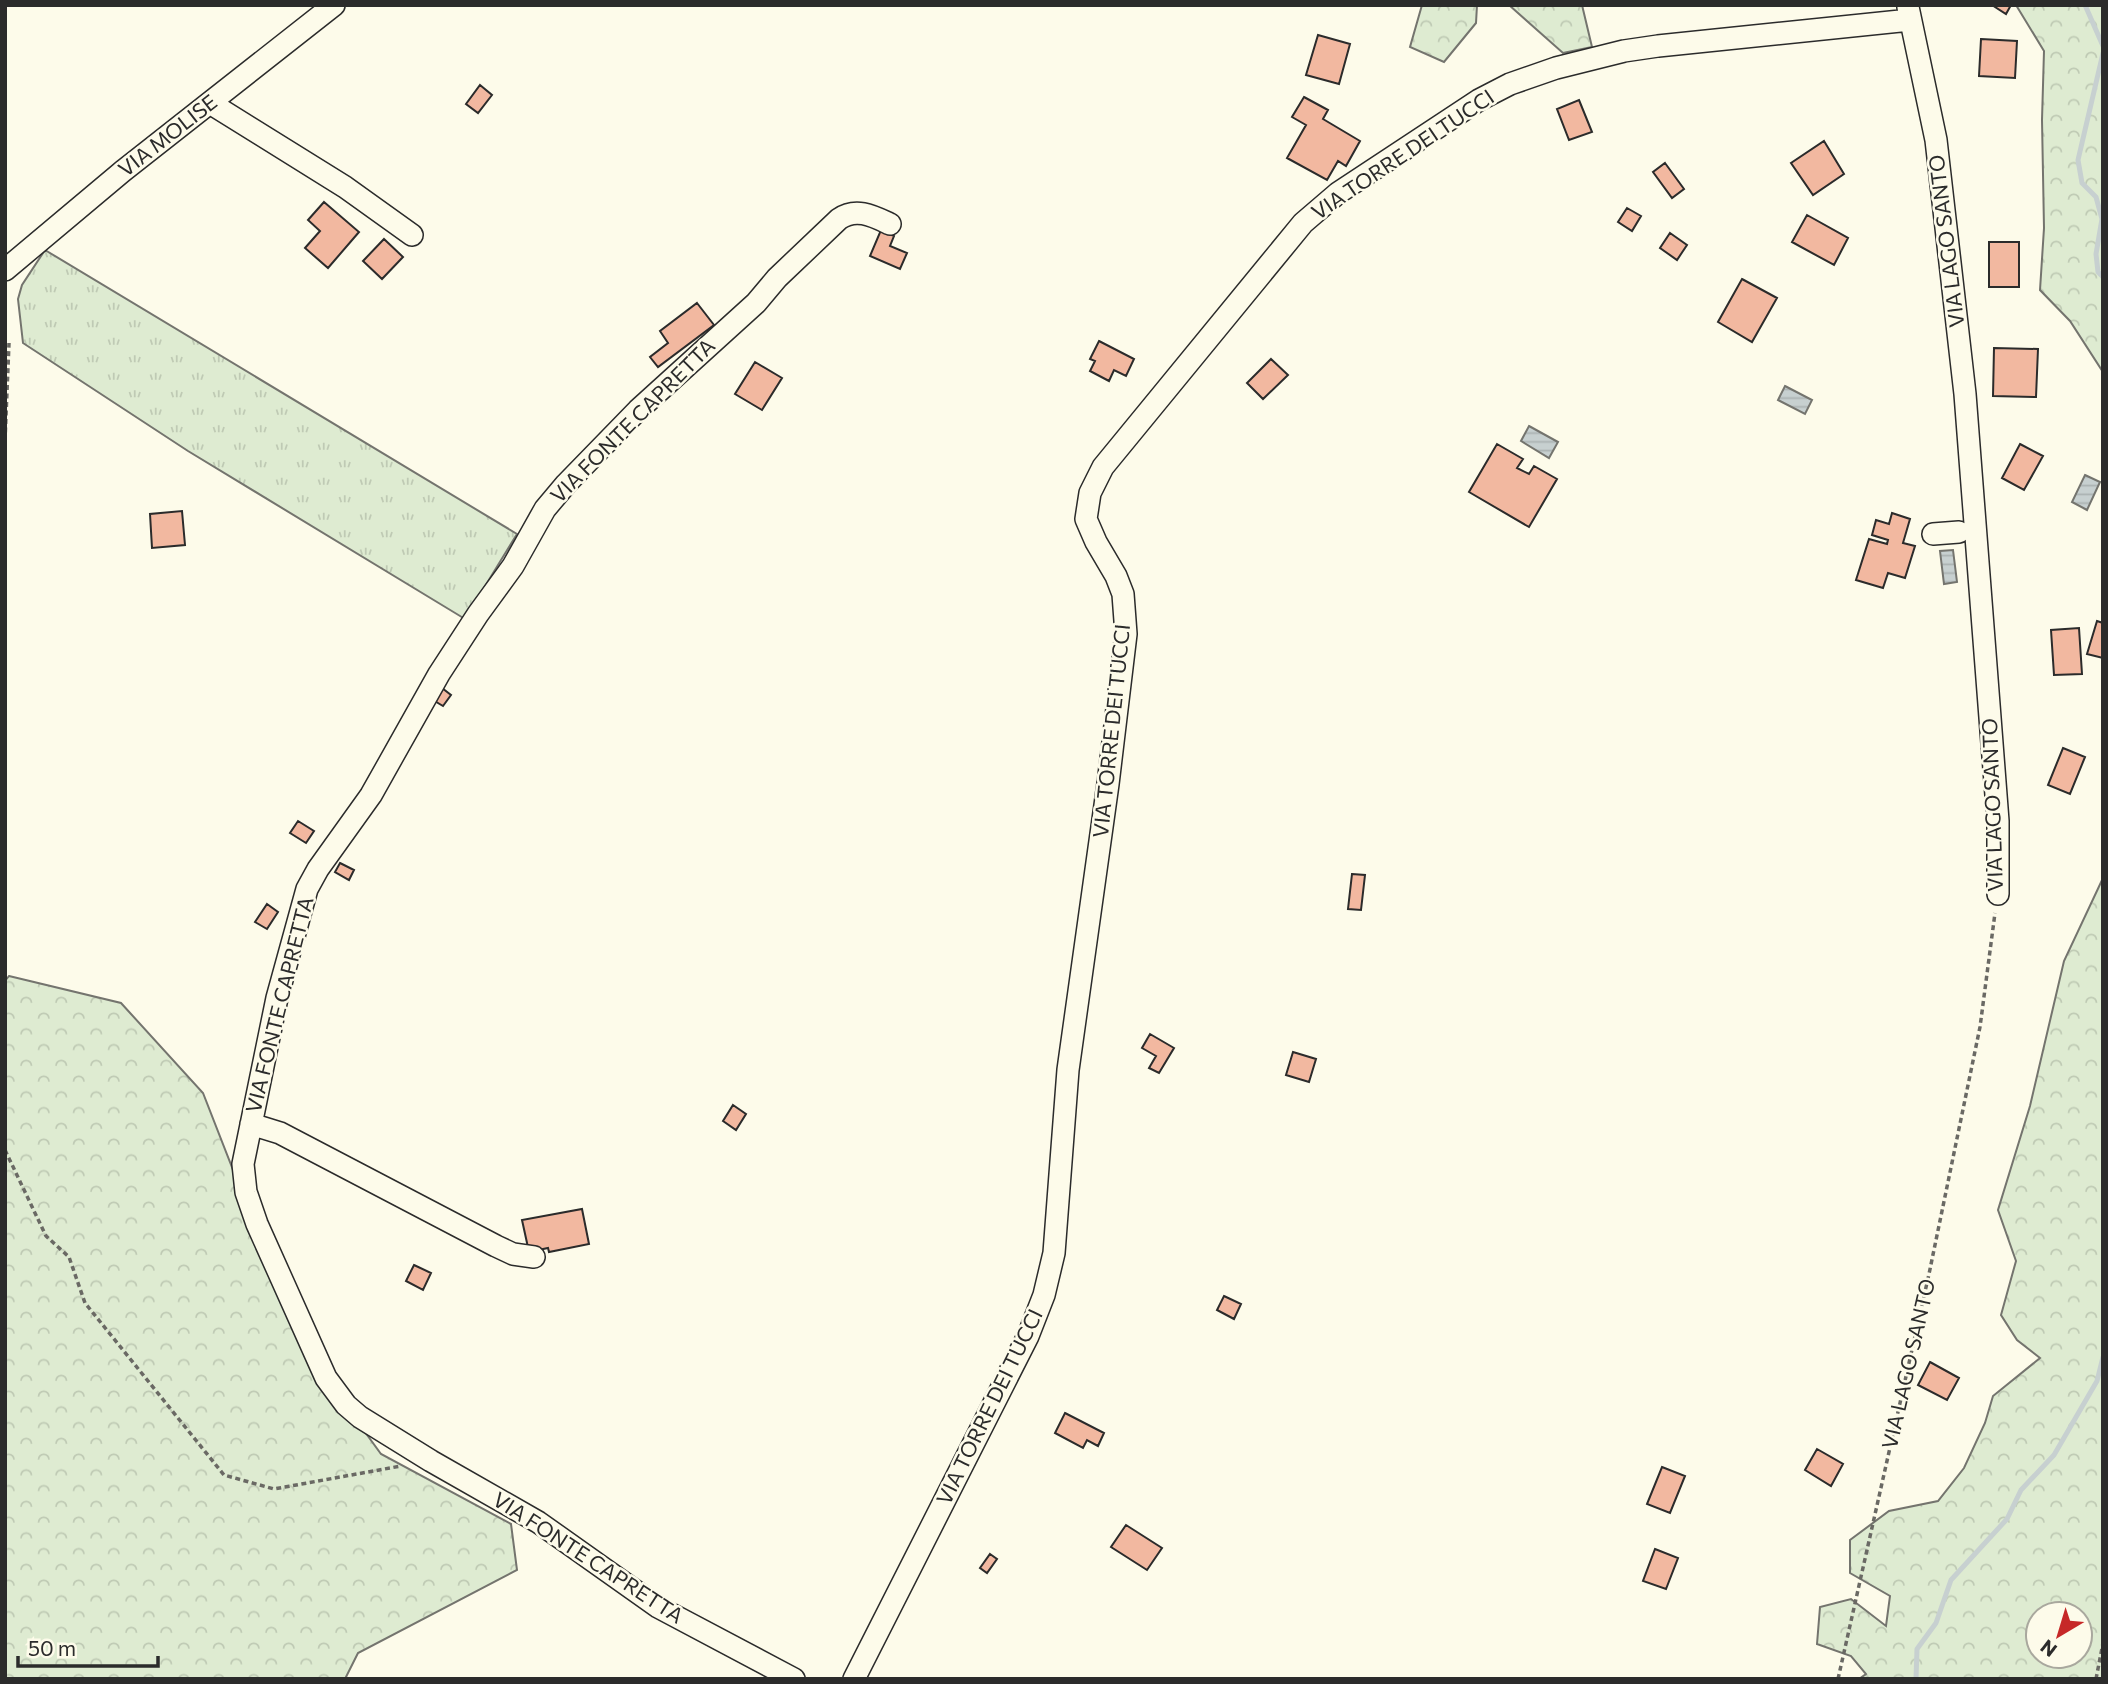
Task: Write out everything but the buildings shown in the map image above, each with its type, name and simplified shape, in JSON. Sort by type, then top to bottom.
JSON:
[{"type":"street","name":"VIA MOLISE","points":[[5,270],[65,218],[334,5]]},
{"type":"street","name":"VIA LAGO SANTO","points":[[1909,12],[1936,140],[1965,394],[1998,821],[1998,894]]},
{"type":"street","name":"VIA TORRE DEI TUCCI","points":[[854,1679],[1028,1336],[1044,1295],[1054,1253],[1068,1070],[1126,634],[1123,594],[1086,519],[1090,493],[1103,467],[1270,260],[1309,217],[1338,193],[1479,100],[1510,84],[1556,68],[1624,51],[1909,12]]},
{"type":"street","points":[[209,103],[353,193],[412,235]]},
{"type":"street","name":"VIA FONTE CAPRETTA","points":[[794,1679],[659,1606],[538,1522],[431,1461],[352,1411],[338,1397],[326,1378],[257,1224],[248,1200],[243,1164],[277,998],[307,890],[318,869],[371,795],[439,674],[513,566],[545,509],[638,410],[756,303],[777,278],[830,226],[846,214],[856,212],[890,224]]},
{"type":"street","points":[[1933,534],[1959,531]]},
{"type":"street","points":[[251,1124],[280,1133],[496,1247],[534,1257]]},
{"type":"path","points":[[5,441],[9,343]]},
{"type":"path","name":"VIA LAGO SANTO","points":[[1838,1679],[1929,1274],[1977,1040],[1998,894]]},
{"type":"path","points":[[5,1150],[46,1236],[69,1257],[85,1303],[224,1475],[274,1489],[431,1461]]},
{"type":"path","points":[[2096,1679],[2103,1643]]},
{"type":"green space","points":[[1422,5],[1477,5],[1476,23],[1444,62],[1410,47]]},
{"type":"green space","points":[[1509,5],[1582,5],[1592,47],[1563,53]]},
{"type":"green space","points":[[2016,5],[2103,5],[2103,372],[2070,321],[2040,290],[2044,228],[2044,51]]},
{"type":"green space","points":[[45,250],[517,534],[465,619],[188,451],[23,343],[18,299],[22,285]]},
{"type":"green space","points":[[2103,878],[2103,1679],[1859,1679],[1866,1674],[1851,1656],[1817,1644],[1820,1607],[1851,1599],[1886,1626],[1890,1596],[1850,1573],[1850,1540],[1889,1511],[1938,1501],[1964,1468],[1985,1423],[1993,1396],[2040,1358],[2017,1340],[2001,1315],[2016,1261],[1998,1210],[2030,1106],[2064,961]]},
{"type":"green space","points":[[9,976],[121,1003],[203,1093],[301,1344],[381,1454],[511,1524],[517,1570],[358,1653],[345,1679],[5,1679],[5,981]]},
{"type":"shaded area","points":[[1785,386],[1812,400],[1805,414],[1778,400]]},
{"type":"shaded area","points":[[1529,426],[1558,442],[1549,458],[1521,441]]},
{"type":"shaded area","points":[[2085,475],[2100,482],[2087,510],[2072,502]]},
{"type":"shaded area","points":[[1953,550],[1957,582],[1944,584],[1940,551]]},
{"type":"waterway","points":[[2085,5],[2103,46]]},
{"type":"waterway","points":[[2103,53],[2078,160],[2082,183],[2096,197],[2102,219],[2096,254],[2098,272],[2103,277]]},
{"type":"waterway","points":[[1916,1679],[1917,1649],[1936,1623],[1951,1580],[2007,1519],[2021,1490],[2054,1455],[2097,1381],[2103,1357]]}]
